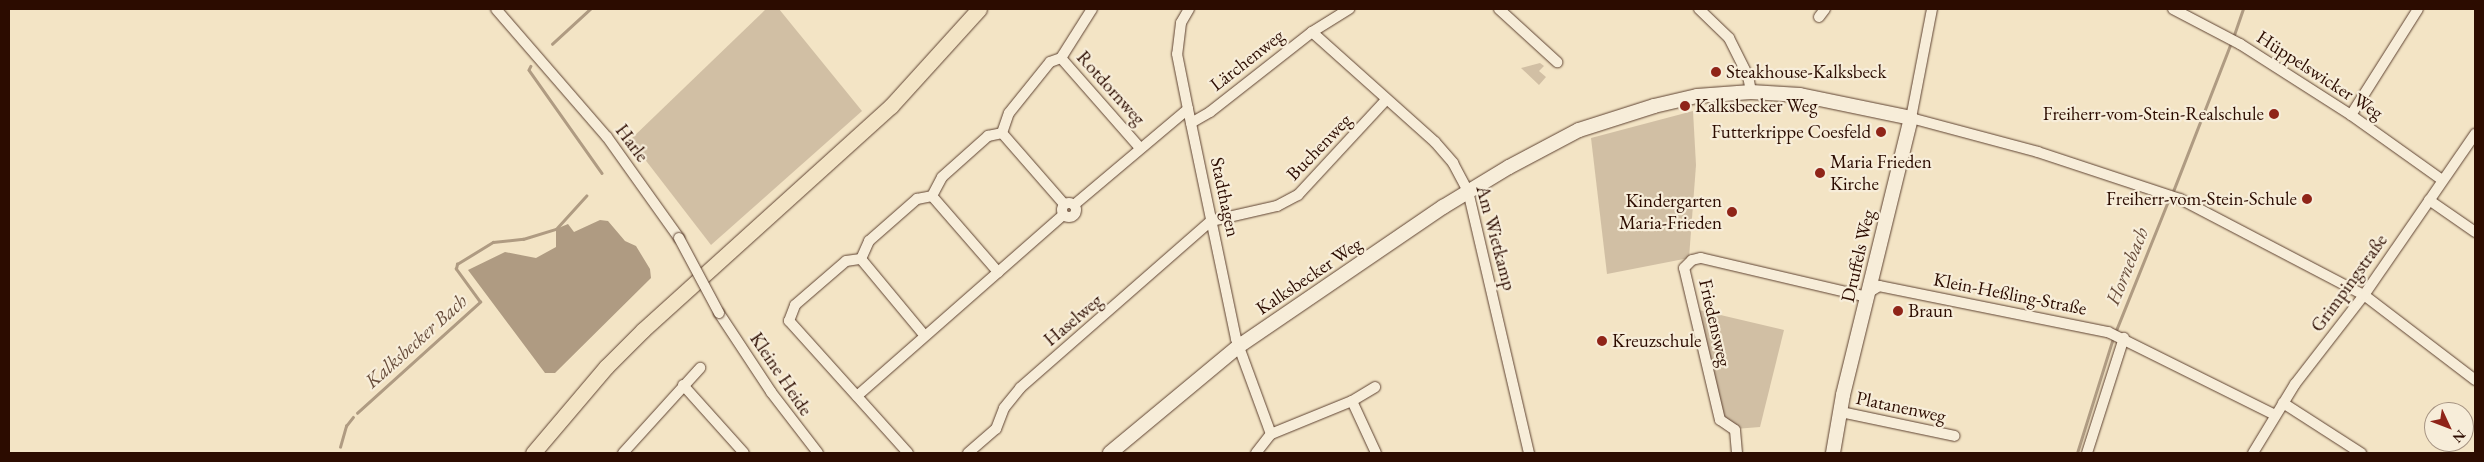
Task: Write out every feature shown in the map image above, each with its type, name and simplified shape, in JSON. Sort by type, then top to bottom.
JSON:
[{"type":"main road","points":[[534,453],[571,407],[637,336],[685,289],[891,106],[979,9]]},
{"type":"street","name":"Harle","points":[[496,9],[607,137],[679,238],[719,312]]},
{"type":"street","points":[[1060,58],[1092,9]]},
{"type":"street","name":"Stadthagen","points":[[1188,9],[1181,23],[1177,54],[1190,123],[1239,346],[1271,434]]},
{"type":"street","name":"Lärchenweg","points":[[1190,123],[1210,112],[1312,32],[1349,9]]},
{"type":"street","points":[[1499,9],[1557,62]]},
{"type":"street","points":[[1699,9],[1729,38],[1748,76],[1751,92]]},
{"type":"street","name":"Druffels Weg","points":[[1833,453],[1869,290],[1911,118],[1932,9]]},
{"type":"street","name":"Hüppelswicker Weg","points":[[2174,9],[2238,43],[2351,115],[2442,180]]},
{"type":"street","points":[[2351,115],[2418,9]]},
{"type":"street","name":"Am Wietkamp","points":[[1312,32],[1435,142],[1453,163],[1468,191],[1529,453]]},
{"type":"street","name":"Rotdornweg","points":[[1002,133],[1009,113],[1050,62],[1060,58],[1140,148]]},
{"type":"street","name":"Kalksbecker Weg","points":[[1110,453],[1239,346],[1468,191],[1547,145],[1612,119],[1694,96],[1751,92],[1800,95],[1911,118],[2038,152],[2164,192],[2364,295],[2475,380]]},
{"type":"street","name":"Buchenweg","points":[[1211,221],[1277,206],[1298,195],[1386,100]]},
{"type":"street","name":"Rotdornweg","points":[[857,396],[924,334],[998,272],[1067,208],[1188,109]]},
{"type":"street","points":[[932,196],[942,177],[988,136],[1002,133],[1067,208]]},
{"type":"street","name":"Grimpingstraße","points":[[2252,453],[2283,403],[2364,295],[2475,134]]},
{"type":"street","points":[[861,259],[869,241],[916,198],[932,196]]},
{"type":"street","points":[[932,196],[998,272]]},
{"type":"street","points":[[2429,200],[2475,232]]},
{"type":"street","name":"Haselweg","points":[[968,453],[996,429],[1004,408],[1020,388],[1211,221]]},
{"type":"street","name":"Friedensweg","points":[[1737,453],[1735,430],[1720,420],[1684,268],[1692,260],[1701,258],[1863,296],[1869,290]]},
{"type":"street","points":[[861,259],[924,334]]},
{"type":"street","points":[[861,259],[846,261],[822,281],[795,305],[789,320],[908,453]]},
{"type":"street","name":"Klein-Heßling-Straße","points":[[1869,290],[1879,286],[1894,288],[2108,332],[2124,338],[2275,415]]},
{"type":"street","name":"Kleine Heide","points":[[719,312],[771,392],[818,453]]},
{"type":"street","points":[[2087,453],[2124,338]]},
{"type":"street","points":[[627,452],[683,385],[700,368]]},
{"type":"street","points":[[683,385],[744,453]]},
{"type":"street","points":[[1256,453],[1271,434],[1352,401],[1375,387]]},
{"type":"street","points":[[1352,401],[1376,453]]},
{"type":"street","points":[[2283,403],[2361,453]]},
{"type":"street","name":"Platanenweg","points":[[1841,412],[1955,436]]},
{"type":"shaded area","points":[[766,9],[779,9],[862,111],[711,245],[630,140]]},
{"type":"shaded area","points":[[1540,63],[1544,66],[1539,71],[1546,77],[1539,85],[1521,68]]},
{"type":"shaded area","points":[[1693,111],[1696,165],[1689,258],[1607,274],[1591,138]]},
{"type":"shaded area","points":[[600,220],[608,221],[625,241],[636,246],[650,269],[651,278],[555,373],[545,373],[468,270],[505,252],[536,258],[556,247],[556,229],[568,224],[574,232]]},
{"type":"shaded area","points":[[1695,309],[1784,330],[1760,427],[1735,429],[1721,419]]},
{"type":"waterway","name":"Kalksbecker Bach","points":[[552,44],[590,9]]},
{"type":"waterway","name":"Hornebach","points":[[2233,38],[2243,9]]},
{"type":"waterway","name":"Hornebach","points":[[2172,194],[2231,43]]},
{"type":"waterway","name":"Kalksbecker Bach","points":[[531,66],[529,70],[602,173]]},
{"type":"waterway","name":"Kalksbecker Bach","points":[[357,413],[480,302],[456,269],[457,264],[493,242],[523,239],[556,229],[586,196]]},
{"type":"waterway","name":"Hornebach","points":[[2115,333],[2169,199]]},
{"type":"waterway","name":"Hornebach","points":[[2077,453],[2113,338]]},
{"type":"waterway","name":"Kalksbecker Bach","points":[[340,447],[346,426],[353,417]]},
{"type":"place","name":"Steakhouse-Kalksbeck","points":[[1716,72]]},
{"type":"place","name":"Kalksbecker Weg","points":[[1685,106]]},
{"type":"place","name":"Freiherr-vom-Stein-Realschule","points":[[2274,114]]},
{"type":"place","name":"Futterkrippe Coesfeld","points":[[1881,132]]},
{"type":"place","name":"Maria Frieden Kirche","points":[[1820,173]]},
{"type":"place","name":"Freiherr-vom-Stein-Schule","points":[[2307,199]]},
{"type":"place","name":"Kindergarten Maria-Frieden","points":[[1732,212]]},
{"type":"place","name":"Braun","points":[[1898,311]]},
{"type":"place","name":"Kreuzschule","points":[[1602,341]]}]
